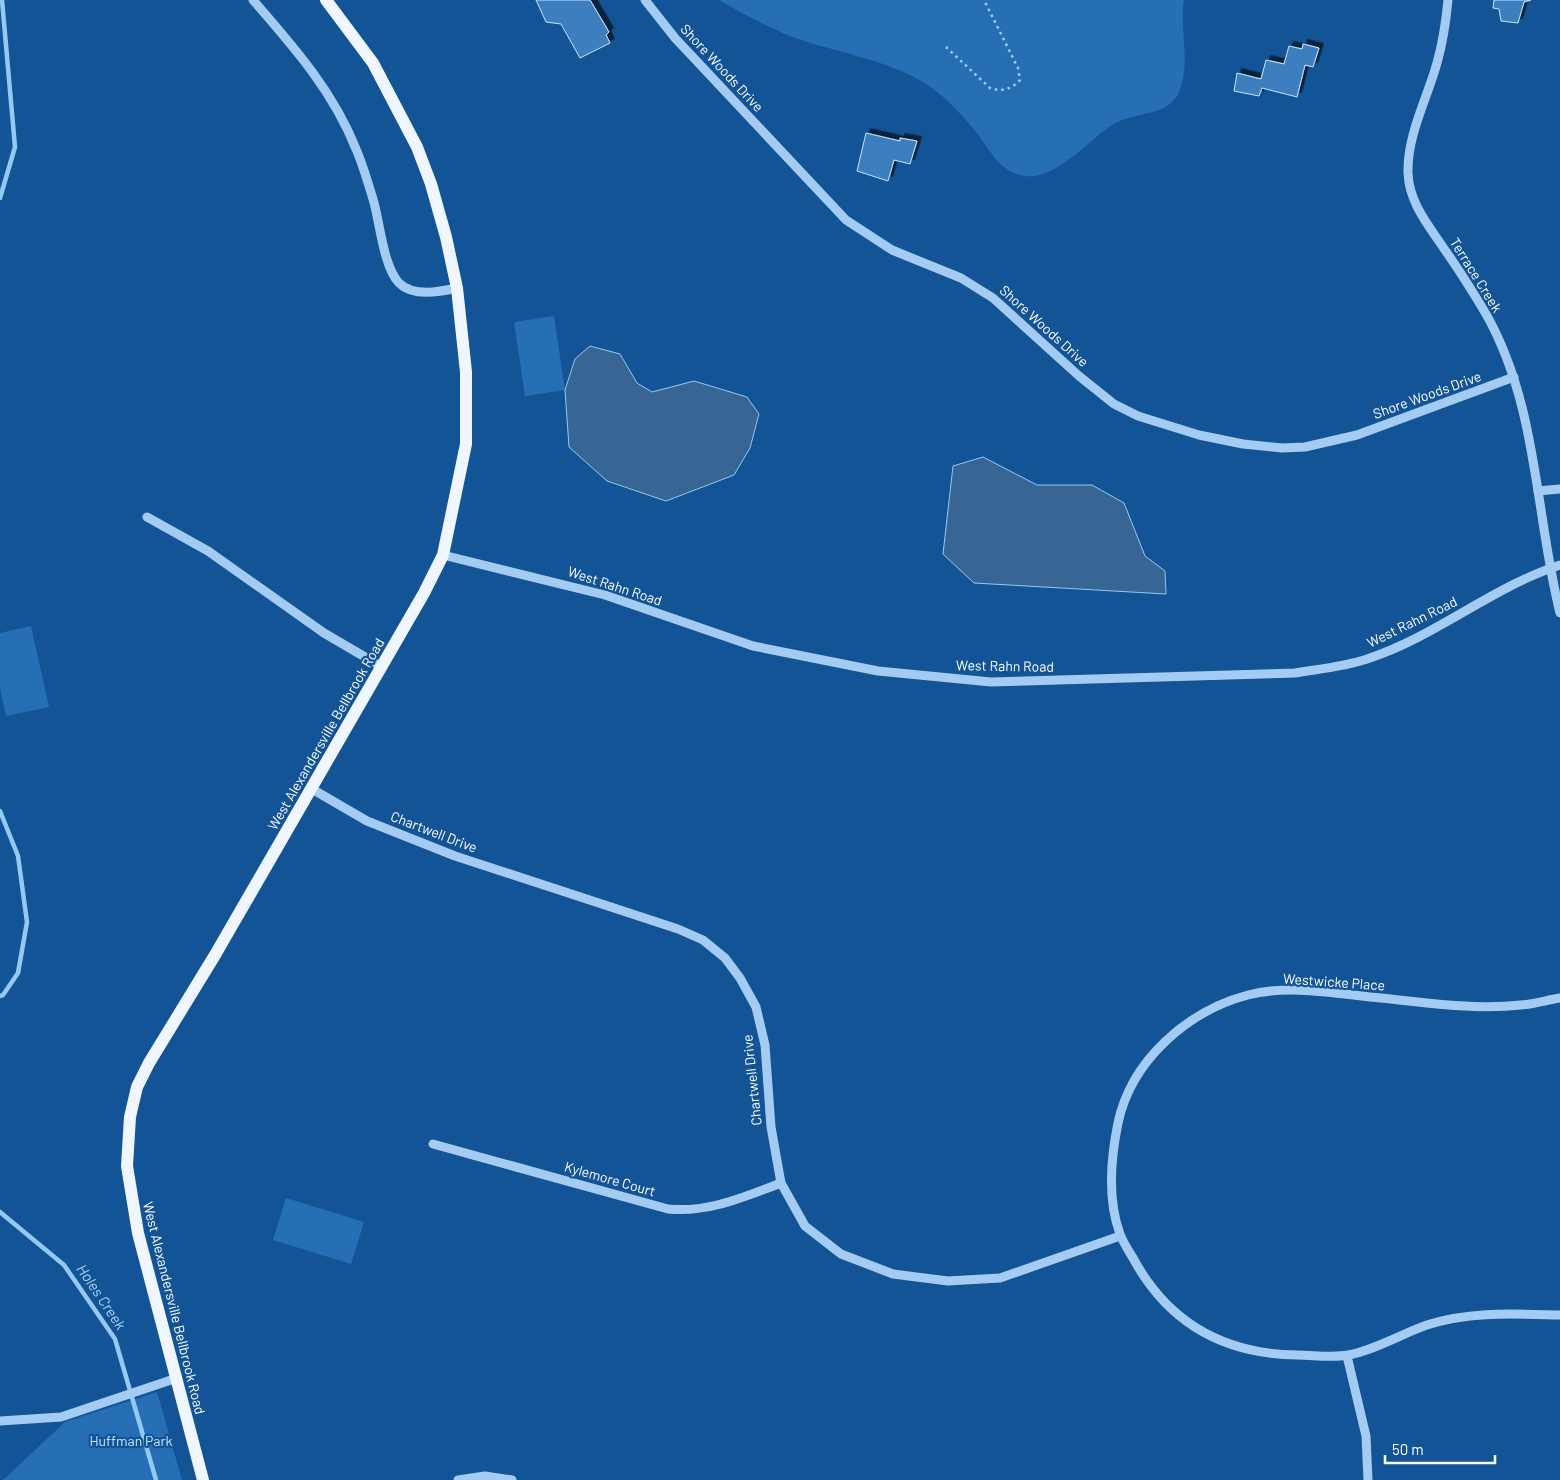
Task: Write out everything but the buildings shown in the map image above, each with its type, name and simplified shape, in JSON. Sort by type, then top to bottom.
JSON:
[{"type":"main road","name":"West Alexandersville Bellbrook Road","points":[[203,1480],[138,1233],[130,1195],[127,1166],[130,1117],[137,1087],[149,1063],[312,789],[424,593],[443,555],[466,444],[466,372],[456,288],[446,237],[431,184],[417,147],[373,63],[326,0]]},
{"type":"street","points":[[253,0],[304,58],[339,113],[356,149],[374,200],[388,260],[398,282],[409,290],[430,292],[456,288]]},
{"type":"street","name":"Shore Woods Drive","points":[[645,0],[675,38],[846,220],[892,250],[961,278],[993,298],[1079,376],[1114,404],[1138,416],[1199,435],[1243,444],[1282,448],[1305,447],[1357,435],[1514,378]]},
{"type":"street","name":"Terrace Creek","points":[[1448,0],[1446,24],[1437,64],[1409,155],[1410,187],[1416,205],[1427,225],[1486,314],[1514,378],[1528,430],[1547,543],[1549,568],[1560,613]]},
{"type":"street","points":[[1538,491],[1560,488]]},
{"type":"street","points":[[147,517],[208,551],[324,633],[382,667]]},
{"type":"street","name":"West Rahn Road","points":[[443,555],[606,595],[721,637],[762,648],[878,670],[991,682],[1295,673],[1342,666],[1392,649],[1549,568],[1560,565]]},
{"type":"street","name":"Chartwell Drive","points":[[312,789],[367,821],[455,856],[678,928],[703,940],[725,958],[740,978],[756,1007],[765,1045],[771,1127],[781,1183],[806,1226],[841,1254],[893,1274],[948,1281],[1000,1278],[1120,1236]]},
{"type":"street","name":"Westwicke Place","points":[[1560,998],[1520,1006],[1442,1005],[1287,990],[1247,995],[1207,1012],[1175,1032],[1146,1061],[1122,1107],[1114,1146],[1112,1184],[1120,1236],[1144,1279],[1175,1314],[1202,1332],[1230,1345],[1267,1355],[1347,1356],[1429,1324],[1493,1313],[1560,1315]]},
{"type":"street","name":"Kylemore Court","points":[[433,1144],[668,1210],[688,1211],[713,1207],[781,1183]]},
{"type":"street","points":[[1347,1356],[1366,1436],[1368,1480]]},
{"type":"street","points":[[0,1421],[61,1418],[177,1378]]},
{"type":"street","points":[[458,1480],[485,1476],[512,1480]]},
{"type":"path","points":[[946,47],[990,88],[1007,89],[1013,87],[1020,80],[1018,68],[984,0]]},
{"type":"green space","points":[[719,0],[1184,0],[1184,72],[1178,94],[1173,102],[1166,107],[1112,125],[1064,163],[1050,171],[1036,176],[1022,176],[1008,170],[999,163],[957,110],[932,88],[912,76],[883,64],[790,36],[763,24]]},
{"type":"green space","points":[[554,316],[565,390],[525,396],[514,322]]},
{"type":"green space","points":[[31,626],[49,707],[6,716],[0,688],[0,633]]},
{"type":"green space","points":[[286,1198],[364,1222],[351,1264],[273,1240]]},
{"type":"green space","name":"Huffman Park","points":[[157,1392],[182,1480],[3,1480],[65,1422]]},
{"type":"shaded area","points":[[590,346],[620,354],[637,383],[652,392],[694,381],[747,397],[759,414],[750,448],[734,475],[666,501],[607,481],[569,447],[565,390],[575,359]]},
{"type":"shaded area","points":[[983,457],[1037,485],[1092,485],[1124,503],[1145,556],[1165,571],[1166,594],[974,583],[943,554],[953,466]]},
{"type":"waterway","name":"Holes Creek","points":[[0,198],[15,147],[2,0]]},
{"type":"waterway","name":"Holes Creek","points":[[0,811],[18,856],[27,922],[18,973],[3,995],[0,996]]},
{"type":"waterway","name":"Holes Creek","points":[[0,1212],[64,1265],[115,1339],[156,1480]]}]
